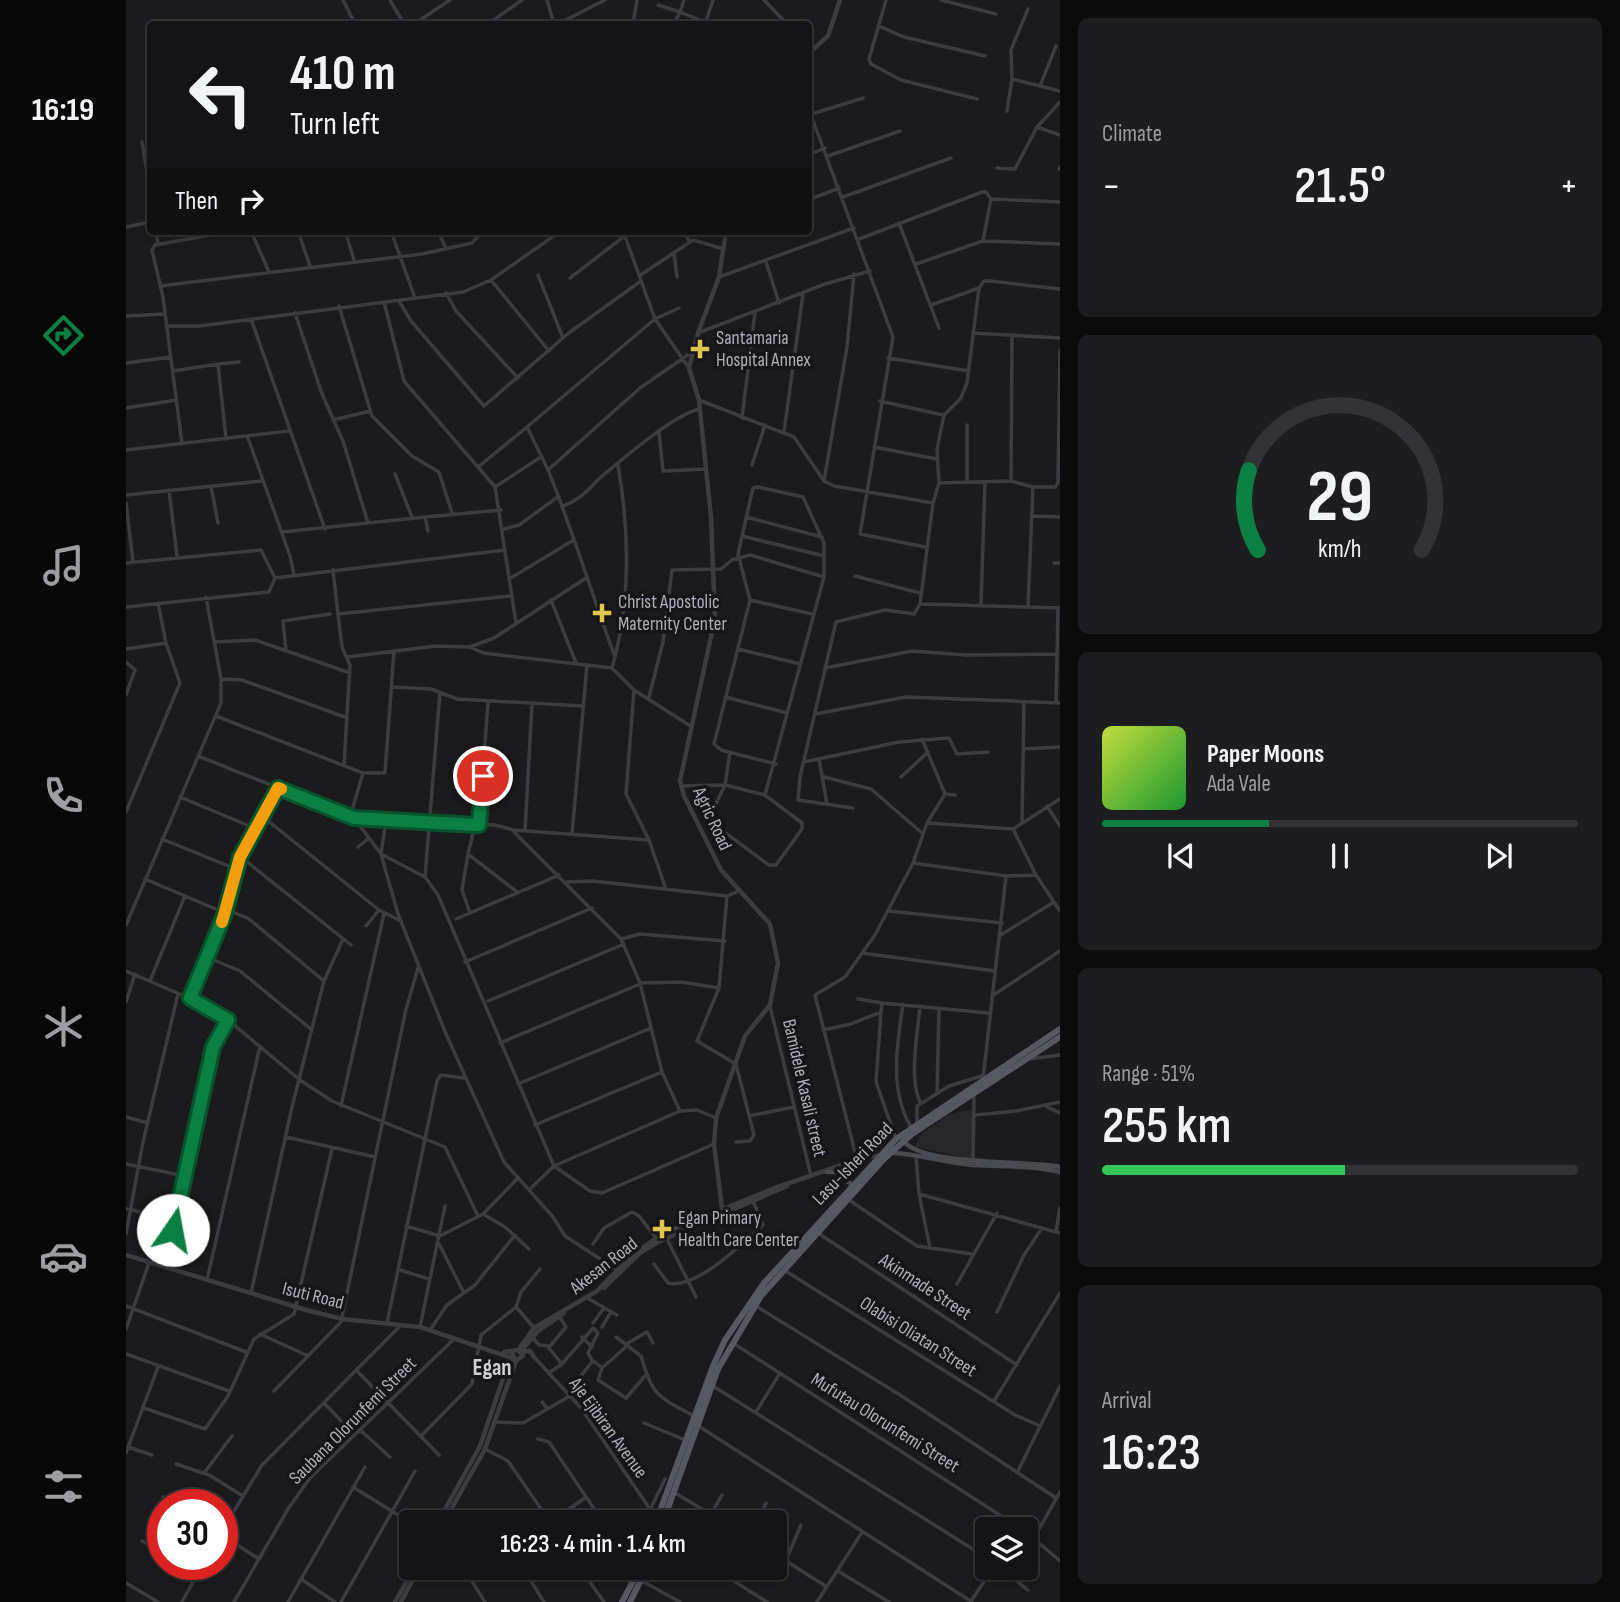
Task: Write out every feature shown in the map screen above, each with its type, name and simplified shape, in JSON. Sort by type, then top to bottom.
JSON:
[{"type":"main road","name":"Lasu-Isheri Road","points":[[663,1510],[685,1440],[719,1353],[745,1310],[779,1266],[896,1139],[982,1078],[1060,1029]]},
{"type":"main road","name":"Lasu-Isheri Road","points":[[665,1510],[674,1493],[712,1385],[732,1342],[755,1305],[784,1270],[904,1142],[974,1092],[1060,1037]]},
{"type":"main road","points":[[904,1142],[917,1150],[973,1160],[1060,1167]]},
{"type":"main road","points":[[892,1153],[916,1154],[972,1165],[1034,1167],[1060,1172]]},
{"type":"main road","points":[[827,1172],[837,1172],[852,1185]]},
{"type":"main road","points":[[622,1602],[633,1580]]},
{"type":"main road","points":[[630,1602],[642,1581]]},
{"type":"street","points":[[343,0],[354,21]]},
{"type":"street","points":[[390,0],[402,21]]},
{"type":"street","points":[[438,0],[441,6]]},
{"type":"street","points":[[418,21],[450,0]]},
{"type":"street","points":[[492,21],[522,0]]},
{"type":"street","points":[[547,0],[555,21]]},
{"type":"street","points":[[561,21],[592,3],[604,0]]},
{"type":"street","points":[[634,21],[637,0]]},
{"type":"street","points":[[676,21],[684,0]]},
{"type":"street","points":[[706,21],[713,0]]},
{"type":"street","points":[[764,0],[784,21]]},
{"type":"street","points":[[812,49],[828,36],[839,0]]},
{"type":"street","points":[[886,0],[869,59],[871,64],[901,80],[976,99]]},
{"type":"street","points":[[941,0],[996,15]]},
{"type":"street","points":[[658,5],[700,21]]},
{"type":"street","points":[[1007,111],[1012,79],[1011,50],[1028,9]]},
{"type":"street","points":[[879,26],[904,37],[985,56]]},
{"type":"street","points":[[1040,86],[1056,46]]},
{"type":"street","points":[[1012,79],[1060,91]]},
{"type":"street","points":[[863,98],[812,114],[892,329],[860,534],[926,547]]},
{"type":"street","points":[[997,167],[1015,169],[1037,127],[1060,102]]},
{"type":"street","points":[[1037,127],[1060,135]]},
{"type":"street","points":[[828,156],[900,131]]},
{"type":"street","points":[[142,142],[147,172]]},
{"type":"street","points":[[812,153],[825,148]]},
{"type":"street","points":[[843,197],[951,158]]},
{"type":"street","points":[[812,198],[840,188]]},
{"type":"street","points":[[859,239],[982,192],[991,199],[1060,202]]},
{"type":"street","points":[[983,241],[991,199]]},
{"type":"street","points":[[126,228],[147,223]]},
{"type":"street","points":[[899,223],[939,328]]},
{"type":"street","points":[[719,277],[855,228]]},
{"type":"street","points":[[157,235],[158,244]]},
{"type":"street","points":[[181,444],[173,371],[152,250],[158,244],[209,235]]},
{"type":"street","points":[[253,235],[269,272]]},
{"type":"street","points":[[299,235],[310,267]]},
{"type":"street","points":[[346,235],[354,260]]},
{"type":"street","points":[[393,235],[415,298]]},
{"type":"street","points":[[440,235],[446,250]]},
{"type":"street","points":[[160,286],[446,250],[472,243],[479,235]]},
{"type":"street","points":[[166,326],[184,327],[467,291],[491,280],[556,235]]},
{"type":"street","points":[[570,278],[622,235]]},
{"type":"street","points":[[625,235],[655,319],[689,368]]},
{"type":"street","points":[[686,235],[689,241]]},
{"type":"street","points":[[689,368],[698,333],[719,277],[726,235]]},
{"type":"street","points":[[399,301],[411,321],[484,406],[689,241],[700,240],[724,249]]},
{"type":"street","points":[[916,264],[983,241],[1060,244]]},
{"type":"street","points":[[674,253],[677,277]]},
{"type":"street","points":[[766,262],[779,303]]},
{"type":"street","points":[[698,333],[854,274],[870,271]]},
{"type":"street","points":[[824,481],[847,347],[854,274]]},
{"type":"street","points":[[538,275],[564,339]]},
{"type":"street","points":[[491,280],[549,351]]},
{"type":"street","points":[[853,808],[799,802],[814,714],[838,620],[885,610],[912,615],[920,604],[926,547],[939,483],[937,459],[944,415],[963,395],[970,371],[979,288],[984,281],[990,281],[1060,289]]},
{"type":"street","points":[[931,305],[979,288]]},
{"type":"street","points":[[446,293],[456,311],[518,378]]},
{"type":"street","points":[[784,432],[803,294]]},
{"type":"street","points":[[384,302],[404,381],[495,487],[504,529],[516,623]]},
{"type":"street","points":[[340,306],[370,411],[412,456],[439,472],[452,513]]},
{"type":"street","points":[[478,467],[655,319],[679,308]]},
{"type":"street","points":[[295,313],[332,420],[343,441],[368,523]]},
{"type":"street","points":[[742,419],[755,313]]},
{"type":"street","points":[[126,316],[164,314]]},
{"type":"street","points":[[251,319],[325,529]]},
{"type":"street","points":[[973,333],[1060,338]]},
{"type":"street","points":[[1010,481],[1012,335]]},
{"type":"street","points":[[939,483],[1010,481],[1023,482],[1033,487],[1055,487],[1058,483],[1060,350]]},
{"type":"street","points":[[548,470],[640,388],[692,352]]},
{"type":"street","points":[[126,363],[170,356]]},
{"type":"street","points":[[888,358],[970,371]]},
{"type":"street","points":[[173,371],[239,362]]},
{"type":"street","points":[[218,364],[226,440]]},
{"type":"street","name":"Agric Road","points":[[689,368],[699,400],[706,469],[715,568],[714,625],[681,786],[717,864],[770,924],[778,963],[770,1005],[747,1032],[716,1118],[714,1144],[722,1208]]},
{"type":"street","points":[[126,408],[176,400]]},
{"type":"street","points":[[699,400],[742,419],[784,432],[802,445],[824,481],[866,493],[933,503]]},
{"type":"street","points":[[880,401],[944,415]]},
{"type":"street","points":[[563,506],[583,496],[678,417],[700,409]]},
{"type":"street","points":[[332,420],[370,411]]},
{"type":"street","points":[[752,465],[765,425]]},
{"type":"street","points":[[967,425],[967,481]]},
{"type":"street","points":[[527,427],[563,506],[572,541],[615,657]]},
{"type":"street","points":[[126,450],[248,438],[289,431]]},
{"type":"street","points":[[659,432],[663,471],[706,469]]},
{"type":"street","points":[[248,438],[261,481],[282,532],[294,575]]},
{"type":"street","points":[[874,447],[937,459]]},
{"type":"street","points":[[495,487],[541,457]]},
{"type":"street","points":[[612,668],[624,619],[628,580],[618,465]]},
{"type":"street","points":[[395,474],[413,518]]},
{"type":"street","points":[[126,495],[261,481]]},
{"type":"street","points":[[981,604],[985,482]]},
{"type":"street","points":[[211,487],[218,523]]},
{"type":"street","points":[[1028,606],[1033,487]]},
{"type":"street","points":[[765,795],[776,764],[812,614],[824,577],[824,556],[822,537],[803,497],[753,488],[739,558],[750,600],[714,744],[717,748],[776,764]]},
{"type":"street","points":[[169,490],[177,556]]},
{"type":"street","points":[[504,529],[519,525],[559,496]]},
{"type":"street","points":[[126,503],[133,562]]},
{"type":"street","points":[[282,532],[500,510]]},
{"type":"street","points":[[1032,516],[1060,517]]},
{"type":"street","points":[[425,517],[428,531]]},
{"type":"street","points":[[746,517],[822,537]]},
{"type":"street","points":[[742,536],[824,556]]},
{"type":"street","points":[[509,579],[572,541]]},
{"type":"street","points":[[126,563],[261,550],[275,578],[269,592],[126,607]]},
{"type":"street","points":[[275,578],[506,550]]},
{"type":"street","points":[[649,697],[663,642],[671,573],[676,569],[721,569],[750,555],[824,577]]},
{"type":"street","points":[[1054,563],[1060,563]]},
{"type":"street","points":[[333,570],[342,648],[347,657],[349,673],[344,765]]},
{"type":"street","points":[[855,576],[920,593]]},
{"type":"street","points":[[470,647],[495,638],[586,578]]},
{"type":"street","points":[[338,614],[511,596]]},
{"type":"street","points":[[126,925],[223,697],[206,597]]},
{"type":"street","points":[[551,600],[576,663]]},
{"type":"street","points":[[750,600],[812,614]]},
{"type":"street","points":[[126,812],[180,684],[166,643],[158,603]]},
{"type":"street","points":[[814,714],[906,698],[1058,703],[1056,654],[1059,608],[920,604]]},
{"type":"street","points":[[286,652],[283,621],[330,614]]},
{"type":"street","points":[[214,642],[251,640],[349,673]]},
{"type":"street","points":[[126,649],[166,643]]},
{"type":"street","points":[[347,657],[436,646],[470,647],[494,655],[612,668],[634,690],[649,697],[668,714],[692,727]]},
{"type":"street","points":[[738,649],[800,664]]},
{"type":"street","points":[[215,716],[363,773],[385,773],[394,651]]},
{"type":"street","points":[[825,668],[912,651],[966,655],[1056,654]]},
{"type":"street","points":[[126,662],[135,670],[126,695]]},
{"type":"street","points":[[572,834],[586,665]]},
{"type":"street","points":[[222,679],[242,680],[345,717]]},
{"type":"street","points":[[393,687],[440,692],[457,699],[583,706]]},
{"type":"street","points":[[634,690],[626,794],[649,840],[666,889]]},
{"type":"street","points":[[425,877],[440,692]]},
{"type":"street","points":[[725,697],[787,713]]},
{"type":"street","points":[[470,913],[462,890],[468,854],[477,825],[488,702]]},
{"type":"street","points":[[1022,822],[1024,702]]},
{"type":"street","points":[[525,831],[532,704]]},
{"type":"street","points":[[804,762],[922,739],[949,738],[959,754],[988,752]]},
{"type":"street","points":[[922,739],[945,794]]},
{"type":"street","points":[[1023,749],[1060,747]]},
{"type":"street","points":[[681,786],[725,785],[765,795],[803,825],[776,865],[772,866],[708,820],[725,785],[730,752]]},
{"type":"street","points":[[901,777],[928,752]]},
{"type":"street","points":[[198,756],[352,817],[649,840]]},
{"type":"street","points":[[819,759],[827,804]]},
{"type":"street","points":[[352,817],[363,773]]},
{"type":"street","points":[[824,777],[871,789],[922,833]]},
{"type":"street","points":[[190,998],[209,958],[226,911],[240,857],[278,788]]},
{"type":"street","points":[[945,794],[954,795]]},
{"type":"street","points":[[857,1160],[815,995],[845,977],[862,953],[889,911],[913,863],[922,833],[945,794]]},
{"type":"street","points":[[180,797],[254,828]]},
{"type":"street","points":[[927,823],[1013,829],[1060,799]]},
{"type":"street","points":[[1048,806],[1060,825]]},
{"type":"street","points":[[262,816],[384,914],[401,920]]},
{"type":"street","points":[[352,817],[381,854],[401,920],[419,966],[464,1077],[478,1100],[502,1158],[565,1236],[617,1270]]},
{"type":"street","points":[[381,854],[386,820]]},
{"type":"street","points":[[1013,829],[1035,875],[1060,911]]},
{"type":"street","points":[[513,830],[593,908],[622,942],[640,984],[662,1072],[680,1111]]},
{"type":"street","points":[[358,847],[369,838]]},
{"type":"street","points":[[162,839],[236,869]]},
{"type":"street","points":[[381,854],[425,877],[438,895],[554,1166],[590,1191],[602,1193],[714,1144]]},
{"type":"street","points":[[468,854],[517,892]]},
{"type":"street","points":[[240,857],[351,945]]},
{"type":"street","points":[[913,863],[1006,876],[1035,875]]},
{"type":"street","points":[[456,919],[559,875]]},
{"type":"street","points":[[914,1125],[914,1110],[921,1103],[937,1093],[982,1078],[1006,876]]},
{"type":"street","points":[[145,879],[249,919],[324,981]]},
{"type":"street","points":[[567,883],[593,881],[727,895],[739,891]]},
{"type":"street","points":[[727,895],[719,988],[697,1041],[736,1064],[754,1139],[736,1142]]},
{"type":"street","points":[[149,981],[185,896]]},
{"type":"street","points":[[999,936],[1054,902]]},
{"type":"street","points":[[465,962],[593,908]]},
{"type":"street","points":[[366,926],[379,910]]},
{"type":"street","points":[[889,911],[1002,923]]},
{"type":"street","points":[[341,1106],[384,914]]},
{"type":"street","points":[[488,1001],[640,934],[725,941]]},
{"type":"street","points":[[250,1295],[324,981],[343,939]]},
{"type":"street","points":[[992,996],[1060,951]]},
{"type":"street","points":[[862,953],[995,971]]},
{"type":"street","points":[[209,958],[240,971],[313,1030]]},
{"type":"street","points":[[274,1391],[342,1320],[406,1009],[419,966]]},
{"type":"street","points":[[126,971],[190,998],[228,1020],[300,1080],[341,1106],[449,1151],[480,1215],[515,1235],[529,1249]]},
{"type":"street","points":[[126,1002],[135,974]]},
{"type":"street","points":[[500,1043],[640,984],[681,982],[719,988]]},
{"type":"street","points":[[126,1234],[128,1209],[178,995]]},
{"type":"street","points":[[858,999],[988,1013]]},
{"type":"street","points":[[882,1003],[876,1082],[896,1139]]},
{"type":"street","points":[[903,1004],[898,1045],[898,1101],[914,1125]]},
{"type":"street","name":"Bamidele Kasali street","points":[[770,1005],[811,1178]]},
{"type":"street","points":[[920,1006],[915,1076],[916,1096],[921,1103]]},
{"type":"street","points":[[937,1093],[939,1008]]},
{"type":"street","points":[[823,1030],[851,1024],[881,1012]]},
{"type":"street","points":[[165,1269],[213,1047],[228,1020]]},
{"type":"street","points":[[518,1084],[652,1028]]},
{"type":"street","points":[[207,1281],[260,1046]]},
{"type":"street","points":[[1027,1059],[1060,1055]]},
{"type":"street","points":[[535,1125],[662,1072]]},
{"type":"street","points":[[387,1323],[438,1077],[464,1077]]},
{"type":"street","points":[[973,1160],[974,1092]]},
{"type":"street","points":[[975,1115],[1060,1102]]},
{"type":"street","points":[[1045,1106],[1060,1113]]},
{"type":"street","points":[[749,1116],[794,1107]]},
{"type":"street","points":[[529,1191],[554,1166],[680,1111],[697,1110],[716,1118]]},
{"type":"street","points":[[126,1117],[148,1123]]},
{"type":"street","points":[[286,1138],[375,1157]]},
{"type":"street","points":[[144,1408],[202,1429],[208,1425],[230,1392],[246,1352],[260,1334],[291,1317],[297,1308],[332,1149]]},
{"type":"street","points":[[916,1154],[919,1194],[930,1248]]},
{"type":"street","name":"Akesan Road","points":[[513,1358],[521,1352],[534,1328],[597,1291],[617,1270],[656,1238],[722,1208],[857,1160],[882,1155]]},
{"type":"street","points":[[126,1164],[184,1176]]},
{"type":"street","points":[[406,1226],[440,1236],[480,1215],[518,1178]]},
{"type":"street","name":"Akesan Road","points":[[524,1344],[559,1315],[589,1299],[639,1252],[666,1237],[791,1184]]},
{"type":"street","points":[[919,1194],[997,1213],[1058,1232],[1060,1208]]},
{"type":"street","points":[[849,1200],[906,1240],[930,1248],[972,1254]]},
{"type":"street","points":[[654,1264],[668,1283],[689,1280],[744,1244],[763,1225],[753,1201]]},
{"type":"street","points":[[421,1327],[445,1206]]},
{"type":"street","points":[[128,1209],[174,1222]]},
{"type":"street","points":[[593,1244],[604,1228],[632,1212],[639,1216],[656,1238]]},
{"type":"street","points":[[957,1284],[997,1213]]},
{"type":"street","points":[[997,1312],[1024,1255],[1042,1228]]},
{"type":"street","name":"Akinmade Street","points":[[817,1233],[1017,1365]]},
{"type":"street","points":[[430,1331],[447,1305],[475,1285],[515,1235]]},
{"type":"street","points":[[666,1237],[696,1297]]},
{"type":"street","points":[[439,1244],[463,1291]]},
{"type":"street","name":"Isuti Road","points":[[126,1255],[250,1295],[342,1320],[421,1327],[513,1358]]},
{"type":"street","points":[[126,1329],[149,1263]]},
{"type":"street","points":[[422,1435],[472,1384],[478,1345],[487,1327],[516,1307],[521,1292],[540,1269]]},
{"type":"street","points":[[400,1270],[429,1279]]},
{"type":"street","name":"Olabisi Oliatan Street","points":[[784,1270],[994,1401],[1040,1426]]},
{"type":"street","points":[[994,1401],[1060,1293]]},
{"type":"street","points":[[589,1299],[617,1315]]},
{"type":"street","points":[[755,1305],[900,1395],[1056,1498]]},
{"type":"street","points":[[126,1306],[246,1352]]},
{"type":"street","points":[[516,1307],[534,1328]]},
{"type":"street","points":[[593,1323],[604,1308]]},
{"type":"street","points":[[602,1327],[611,1312]]},
{"type":"street","points":[[548,1347],[566,1326],[559,1315]]},
{"type":"street","points":[[238,1505],[262,1465],[401,1325]]},
{"type":"street","points":[[549,1373],[569,1359],[589,1329],[596,1329],[598,1336],[588,1355],[602,1368]]},
{"type":"street","points":[[645,1376],[626,1398],[598,1380],[602,1368],[627,1345],[647,1332],[653,1343]]},
{"type":"street","points":[[260,1334],[306,1355]]},
{"type":"street","name":"Saubana Olorunfemi Street","points":[[234,1602],[310,1478],[456,1337]]},
{"type":"street","points":[[531,1337],[536,1343],[548,1347],[562,1364]]},
{"type":"street","points":[[582,1337],[592,1347]]},
{"type":"street","points":[[616,1337],[641,1356],[645,1376],[658,1396],[694,1416]]},
{"type":"street","name":"Mufutau Olorunfemi Street","points":[[732,1342],[1002,1517]]},
{"type":"street","points":[[569,1344],[574,1348]]},
{"type":"street","points":[[445,1510],[480,1446],[513,1358],[521,1352],[530,1351],[534,1357]]},
{"type":"street","points":[[126,1353],[230,1392]]},
{"type":"street","name":"Aje Ejibiran Avenue","points":[[534,1357],[570,1396],[650,1510]]},
{"type":"street","points":[[581,1376],[593,1362]]},
{"type":"street","points":[[126,1453],[158,1367]]},
{"type":"street","points":[[451,1510],[485,1449],[496,1422],[509,1368]]},
{"type":"street","points":[[357,1371],[439,1455]]},
{"type":"street","points":[[756,1412],[780,1373]]},
{"type":"street","points":[[712,1385],[975,1550]]},
{"type":"street","points":[[1017,1473],[1060,1386]]},
{"type":"street","points":[[496,1422],[521,1424],[570,1396]]},
{"type":"street","points":[[542,1402],[548,1409]]},
{"type":"street","points":[[325,1404],[344,1424]]},
{"type":"street","points":[[644,1423],[685,1440]]},
{"type":"street","points":[[697,1425],[862,1534],[972,1602],[986,1580]]},
{"type":"street","points":[[360,1430],[390,1457]]},
{"type":"street","points":[[204,1474],[232,1436]]},
{"type":"street","points":[[538,1439],[548,1440],[595,1510]]},
{"type":"street","points":[[128,1447],[152,1455]]},
{"type":"street","points":[[485,1449],[508,1461],[542,1510]]},
{"type":"street","points":[[176,1464],[204,1474],[235,1489],[243,1496]]},
{"type":"street","points":[[288,1602],[365,1467]]},
{"type":"street","points":[[341,1602],[415,1471]]},
{"type":"street","points":[[650,1510],[665,1479]]},
{"type":"street","points":[[353,1487],[399,1516]]},
{"type":"street","points":[[1038,1531],[1060,1492]]},
{"type":"street","points":[[674,1493],[704,1510]]},
{"type":"street","points":[[713,1510],[722,1495]]},
{"type":"street","points":[[567,1510],[586,1497]]},
{"type":"street","points":[[763,1510],[766,1503]]},
{"type":"street","points":[[787,1558],[801,1525]]},
{"type":"street","points":[[817,1602],[862,1534]]},
{"type":"street","points":[[142,1541],[147,1544]]},
{"type":"street","name":"Mufutau Olorunfemi Street","points":[[1038,1542],[1060,1561]]},
{"type":"street","points":[[238,1544],[259,1559]]},
{"type":"street","points":[[787,1561],[827,1587]]},
{"type":"street","points":[[838,1571],[889,1602]]},
{"type":"street","points":[[301,1579],[335,1602]]},
{"type":"street","points":[[182,1602],[195,1580]]},
{"type":"street","points":[[395,1602],[409,1580]]},
{"type":"street","points":[[401,1602],[411,1580]]},
{"type":"street","points":[[471,1580],[485,1602]]},
{"type":"street","points":[[530,1580],[544,1602]]},
{"type":"street","points":[[588,1580],[604,1602]]},
{"type":"street","points":[[732,1580],[767,1602]]},
{"type":"street","points":[[1015,1580],[1028,1590]]},
{"type":"street","points":[[642,1581],[680,1602]]},
{"type":"street","points":[[126,1583],[158,1602]]},
{"type":"shaded area","points":[[975,1110],[972,1159],[915,1147],[922,1133],[947,1116],[960,1111]]},
{"type":"slow traffic","points":[[222,922],[240,857],[278,788],[281,789]]},
{"type":"place","name":"Santamaria Hospital Annex","points":[[700,349]]},
{"type":"place","name":"Christ Apostolic Maternity Center","points":[[602,613]]},
{"type":"place","name":"Egan Primary Health Care Center","points":[[662,1229]]},
{"type":"district","name":"Egan","points":[[492,1368]]},
{"type":"route","points":[[173,1230],[213,1047],[228,1020],[190,998],[209,958],[225,913],[240,857],[278,788],[354,818],[479,825],[483,776]]}]
